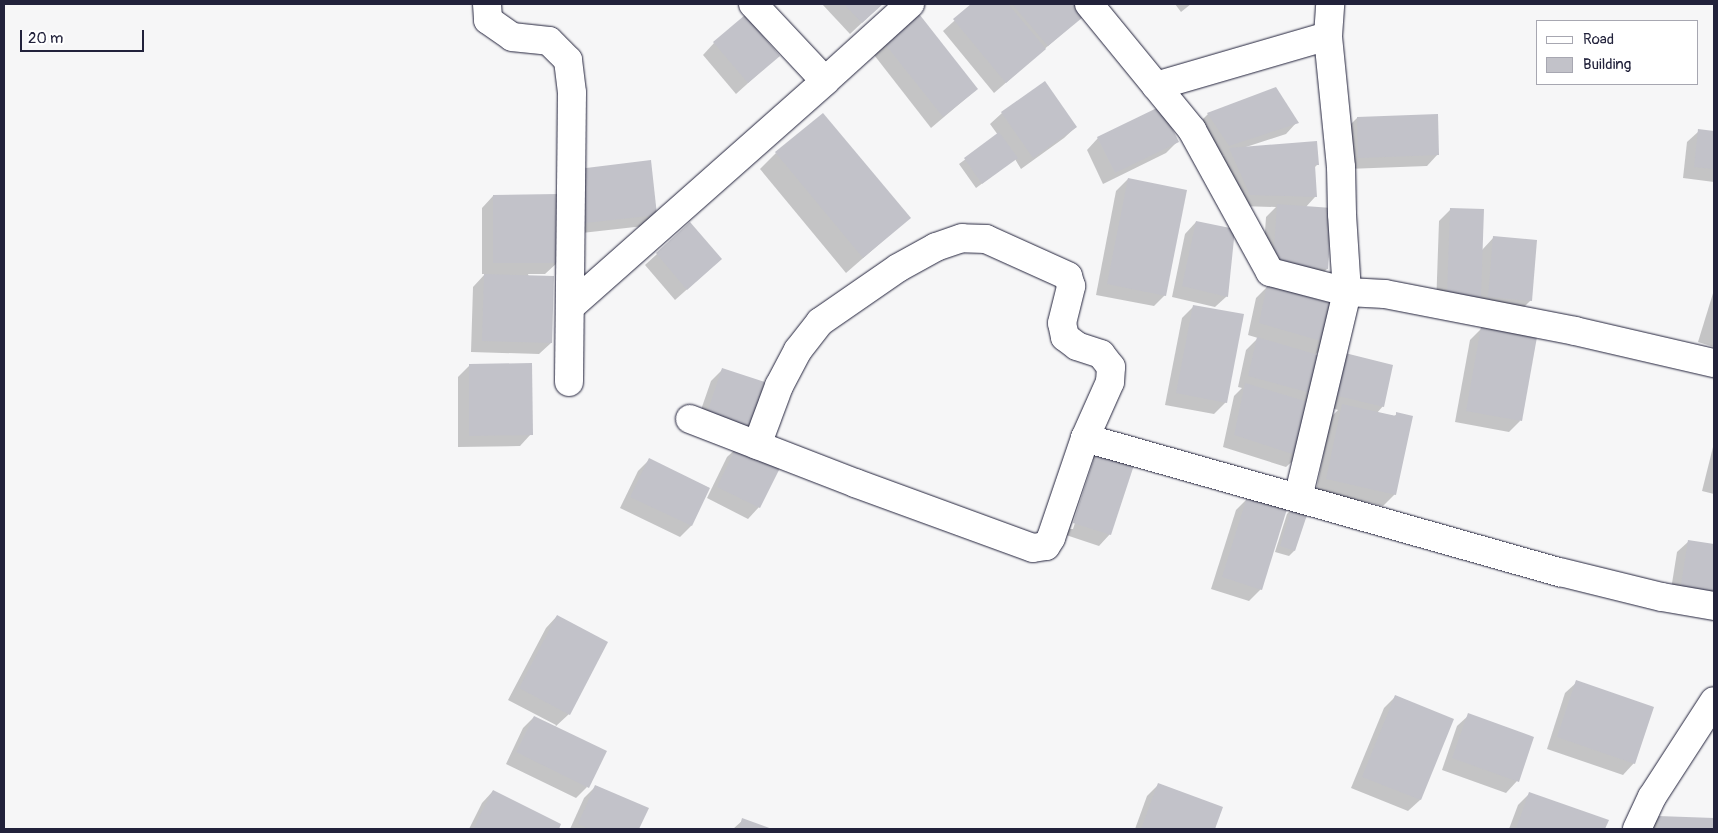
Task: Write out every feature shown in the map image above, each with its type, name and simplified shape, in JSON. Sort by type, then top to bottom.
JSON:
[{"type":"street","points":[[487,4],[488,20],[512,37],[550,41],[568,60],[572,93],[569,382]]},
{"type":"street","points":[[754,4],[825,81]]},
{"type":"street","points":[[570,307],[910,4]]},
{"type":"street","points":[[1089,4],[1192,130],[1270,272],[1347,292],[1385,294],[1566,330],[1714,363]]},
{"type":"street","points":[[1298,498],[1347,292],[1342,214],[1342,167],[1328,36],[1330,4]]},
{"type":"street","points":[[1156,86],[1328,36]]},
{"type":"street","points":[[690,419],[757,445],[855,483],[1033,548],[1046,546],[1051,538],[1085,438],[1110,382],[1111,367],[1101,354],[1077,346],[1065,336],[1062,323],[1070,286],[1068,276],[986,239],[962,238],[936,247],[898,268],[820,322],[798,350],[779,386],[757,445]]},
{"type":"street","points":[[1085,438],[1560,572],[1662,597],[1714,606]]},
{"type":"street","points":[[1637,829],[1652,798],[1714,701]]},
{"type":"building","points":[[844,4],[883,4],[862,23]]},
{"type":"building","points":[[971,4],[1008,4],[1046,49],[1006,83],[953,19]]},
{"type":"building","points":[[1012,4],[1080,4],[1088,13],[1048,46]]},
{"type":"building","points":[[916,10],[978,89],[943,117],[881,39]]},
{"type":"building","points":[[745,15],[780,56],[748,83],[713,42]]},
{"type":"building","points":[[1045,81],[1077,127],[1033,158],[1001,112]]},
{"type":"building","points":[[1276,87],[1299,123],[1229,146],[1207,113]]},
{"type":"building","points":[[1161,106],[1179,142],[1115,173],[1097,137]]},
{"type":"building","points":[[823,113],[911,218],[863,258],[775,152]]},
{"type":"building","points":[[1438,114],[1439,155],[1358,158],[1357,117]]},
{"type":"building","points":[[1698,129],[1714,131],[1714,169],[1694,167]]},
{"type":"building","points":[[999,132],[1018,158],[982,184],[964,158]]},
{"type":"building","points":[[1317,141],[1319,165],[1315,165],[1317,197],[1250,195],[1229,148]]},
{"type":"building","points":[[651,160],[657,215],[585,223],[578,169]]},
{"type":"building","points":[[1128,178],[1187,190],[1166,296],[1107,284]]},
{"type":"building","points":[[558,194],[558,263],[493,263],[493,195]]},
{"type":"building","points":[[1277,204],[1332,208],[1328,269],[1273,265]]},
{"type":"building","points":[[1450,208],[1484,209],[1481,297],[1447,296]]},
{"type":"building","points":[[1196,221],[1235,229],[1228,297],[1182,286]]},
{"type":"building","points":[[690,222],[722,259],[687,290],[656,253]]},
{"type":"building","points":[[1493,236],[1537,240],[1532,301],[1488,297]]},
{"type":"building","points":[[484,274],[554,276],[552,343],[482,341]]},
{"type":"building","points":[[1267,285],[1337,305],[1328,343],[1259,323]]},
{"type":"building","points":[[1193,305],[1244,314],[1227,403],[1176,393]]},
{"type":"building","points":[[1481,327],[1537,337],[1522,421],[1466,411]]},
{"type":"building","points":[[1257,337],[1328,358],[1318,395],[1248,376]]},
{"type":"building","points":[[1345,353],[1393,365],[1384,407],[1334,395]]},
{"type":"building","points":[[532,363],[533,435],[469,436],[469,364]]},
{"type":"building","points":[[722,368],[765,382],[749,430],[706,416]]},
{"type":"building","points":[[1245,383],[1315,404],[1299,456],[1234,435]]},
{"type":"building","points":[[1342,404],[1396,416],[1396,412],[1413,416],[1396,495],[1326,479]]},
{"type":"building","points":[[738,444],[781,466],[760,508],[717,487]]},
{"type":"building","points":[[1098,446],[1136,459],[1111,535],[1073,523]]},
{"type":"building","points":[[649,458],[710,488],[692,526],[630,497]]},
{"type":"building","points":[[1247,497],[1287,509],[1262,590],[1222,577]]},
{"type":"building","points":[[1292,507],[1308,512],[1295,551],[1280,546]]},
{"type":"building","points":[[1688,540],[1714,544],[1714,596],[1680,591]]},
{"type":"building","points":[[557,615],[608,642],[570,715],[519,688]]},
{"type":"building","points":[[1576,680],[1654,707],[1635,764],[1557,737]]},
{"type":"building","points":[[1395,695],[1454,719],[1421,800],[1362,777]]},
{"type":"building","points":[[1468,713],[1534,737],[1519,782],[1452,758]]},
{"type":"building","points":[[534,716],[607,751],[589,788],[516,752]]},
{"type":"building","points":[[1158,783],[1223,807],[1215,829],[1141,829]]},
{"type":"building","points":[[595,785],[649,808],[639,829],[590,829],[578,824]]},
{"type":"building","points":[[493,790],[561,824],[559,829],[473,829]]},
{"type":"building","points":[[1529,792],[1609,820],[1605,829],[1516,829]]},
{"type":"building","points":[[1658,816],[1714,818],[1714,829],[1658,829]]},
{"type":"building","points":[[742,818],[772,829],[739,829]]}]
